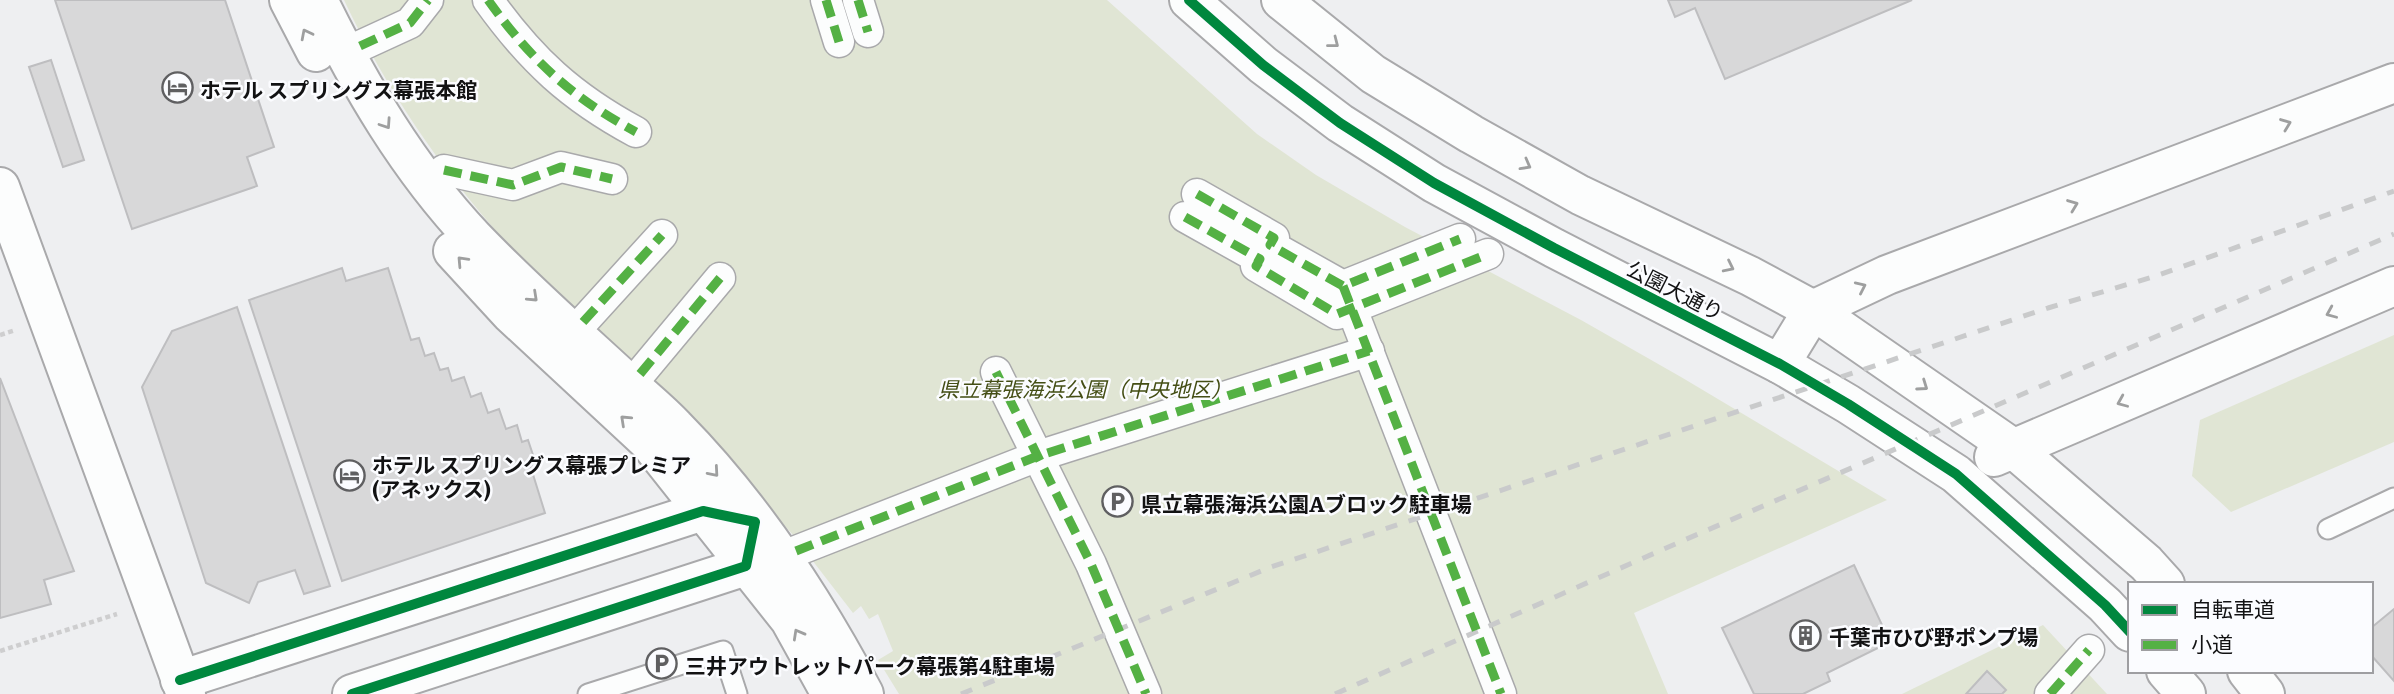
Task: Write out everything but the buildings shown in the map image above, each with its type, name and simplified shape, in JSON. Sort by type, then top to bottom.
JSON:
[{"type":"street","points":[[289,0],[361,135],[402,191],[454,253],[510,313],[648,441],[790,620],[831,694]]},
{"type":"street","points":[[318,0],[376,109],[422,176],[473,237],[674,426],[778,552],[837,643],[864,694]]},
{"type":"street","points":[[360,46],[410,23],[428,0]]},
{"type":"street","points":[[488,0],[534,59],[566,88],[604,115],[636,132]]},
{"type":"street","points":[[826,0],[839,42]]},
{"type":"street","points":[[858,0],[868,32]]},
{"type":"street","name":"公園大通り","points":[[1189,0],[1263,65],[1339,123],[1434,183],[1780,365],[1848,404],[1956,474],[2105,604],[2128,630]]},
{"type":"street","name":"公園大通り","points":[[1281,0],[1373,74],[1471,134],[1580,195],[1749,276],[1813,310],[2014,449],[2163,582]]},
{"type":"street","points":[[1780,365],[1813,310],[1886,275],[2394,83]]},
{"type":"street","points":[[444,170],[513,186],[561,167],[612,179]]},
{"type":"street","points":[[0,187],[183,687],[703,511],[755,522]]},
{"type":"street","points":[[1191,205],[1274,238],[1265,252],[1348,297],[1501,694]]},
{"type":"street","points":[[583,322],[662,235]]},
{"type":"street","points":[[1348,297],[1460,239]]},
{"type":"street","points":[[1348,297],[1488,254]]},
{"type":"street","points":[[640,374],[720,278]]},
{"type":"street","points":[[1956,474],[2394,286]]},
{"type":"street","points":[[796,551],[1038,456],[1368,351]]},
{"type":"street","points":[[996,372],[1091,564],[1146,694]]},
{"type":"street","points":[[746,566],[755,522]]},
{"type":"street","points":[[352,694],[746,566]]},
{"type":"street","points":[[2050,694],[2089,650]]},
{"type":"street","points":[[2168,673],[2186,694]]},
{"type":"street","points":[[2249,673],[2265,694]]},
{"type":"lane","points":[[2329,529],[2394,498]]},
{"type":"lane","points":[[589,694],[723,651],[737,694]]},
{"type":"path","points":[[0,335],[19,329]]},
{"type":"path","points":[[0,650],[117,614]]},
{"type":"green space","name":"県立幕張海浜公園（中央地区）","points":[[344,0],[1107,0],[1257,134],[1316,175],[1405,227],[1581,320],[1887,500],[1634,613],[1668,694],[899,694],[878,660],[893,651],[878,614],[869,619],[861,606],[853,613],[812,560],[814,558],[692,424],[671,395],[666,397],[564,302],[506,242],[459,186],[416,126],[377,64]]},
{"type":"green space","points":[[2394,335],[2394,442],[2231,512],[2192,476],[2200,420]]},
{"type":"green space","points":[[2043,625],[2107,694],[1902,694]]},
{"type":"railway","points":[[961,694],[1271,567],[2048,308],[2156,276],[2394,191]]},
{"type":"railway","points":[[1335,694],[2394,234]]},
{"type":"marked path","points":[[360,46],[410,23],[428,0]]},
{"type":"marked path","points":[[488,0],[520,41],[554,75],[592,105],[636,132]]},
{"type":"marked path","points":[[826,0],[839,42]]},
{"type":"marked path","points":[[858,0],[868,32]]},
{"type":"marked path","points":[[444,170],[513,185],[561,167],[612,179]]},
{"type":"marked path","points":[[1197,194],[1274,238],[1270,245],[1343,286],[1460,239]]},
{"type":"marked path","points":[[1185,217],[1260,259],[1256,266],[1337,314],[1488,254]]},
{"type":"marked path","points":[[583,322],[662,235]]},
{"type":"marked path","points":[[640,374],[720,278]]},
{"type":"marked path","points":[[1343,286],[1501,694]]},
{"type":"marked path","points":[[796,551],[1038,456],[1369,351]]},
{"type":"marked path","points":[[996,372],[1091,564],[1146,694]]},
{"type":"marked path","points":[[2050,694],[2089,650]]},
{"type":"cycle path","points":[[1189,0],[1263,65],[1340,123],[1434,183],[1780,364],[1848,404],[1956,474],[2105,605],[2128,630]]},
{"type":"cycle path","points":[[180,680],[703,511],[755,522],[746,566],[352,694]]},
{"type":"place","name":"ホテル スプリングス幕張本館","points":[[177,88]]},
{"type":"place","name":"ホテル スプリングス幕張プレミア (アネックス)","points":[[349,475]]},
{"type":"place","name":"県立幕張海浜公園Aブロック駐車場","points":[[1118,502]]},
{"type":"place","name":"千葉市ひび野ポンプ場","points":[[1806,635]]},
{"type":"place","name":"三井アウトレットパーク幕張第4駐車場","points":[[662,664]]}]
